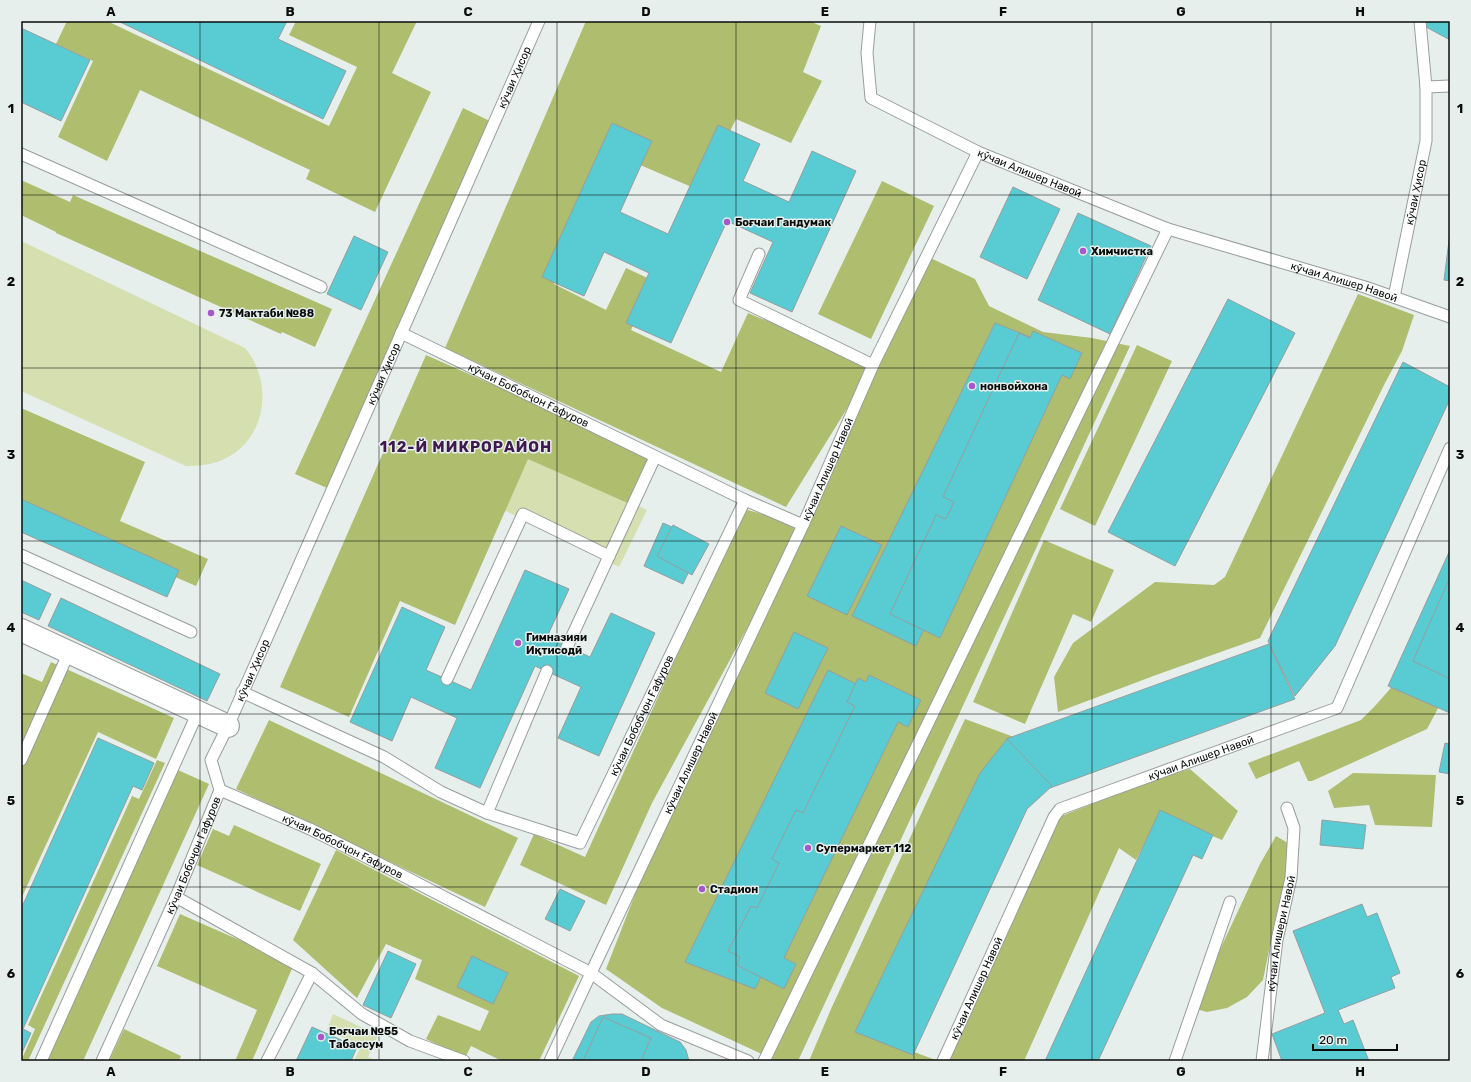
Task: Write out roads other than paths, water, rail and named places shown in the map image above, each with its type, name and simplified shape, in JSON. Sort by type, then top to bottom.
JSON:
[{"type":"street","points":[[21,630],[228,726]]},
{"type":"lane","name":"кӯчаи Ҳисор","points":[[228,726],[539,21]]},
{"type":"lane","points":[[870,21],[867,53],[871,98],[978,152]]},
{"type":"lane","name":"кӯчаи Ҳисор","points":[[1394,297],[1426,142],[1426,87],[1420,21]]},
{"type":"lane","points":[[1426,87],[1450,86]]},
{"type":"lane","name":"кӯчаи Алишер Навоӣ","points":[[550,1061],[803,525],[874,365],[978,152],[1168,229],[1358,285],[1450,317]]},
{"type":"lane","points":[[21,154],[321,287]]},
{"type":"lane","points":[[764,1061],[1168,229]]},
{"type":"lane","points":[[759,254],[739,300],[874,365]]},
{"type":"lane","name":"кӯчаи Бобобҷон Ғафуров","points":[[401,333],[745,500],[803,525]]},
{"type":"lane","name":"кӯчаи Алишер Навоӣ","points":[[943,1061],[1054,817],[1060,809],[1337,708],[1450,448]]},
{"type":"lane","points":[[567,647],[655,457]]},
{"type":"lane","name":"кӯчаи Бобобҷон Ғафуров","points":[[242,692],[384,757],[441,792],[487,814],[580,843],[745,500]]},
{"type":"lane","points":[[447,679],[523,514],[609,556]]},
{"type":"lane","points":[[21,556],[191,632]]},
{"type":"lane","points":[[21,760],[69,652]]},
{"type":"lane","points":[[487,814],[547,671]]},
{"type":"lane","points":[[41,1061],[198,712]]},
{"type":"lane","name":"кӯчаи Бобоҷон Гафуров","points":[[102,1061],[176,897],[220,790],[211,760],[228,726]]},
{"type":"lane","name":"кӯчаи Бобобҷон Ғафуров","points":[[220,790],[310,829],[591,973]]},
{"type":"lane","name":"кӯчаи Алишери Навоӣ","points":[[1262,1061],[1277,940],[1291,878],[1294,828],[1287,808]]},
{"type":"lane","points":[[176,897],[312,973],[362,1014],[410,1041],[464,1061]]},
{"type":"lane","points":[[1175,1061],[1230,902]]},
{"type":"lane","points":[[267,1061],[312,973]]},
{"type":"lane","points":[[591,973],[661,1025],[748,1061]]},
{"type":"place","name":"Боғчаи Гандумак","points":[[727,222]]},
{"type":"place","name":"Химчистка","points":[[1083,251]]},
{"type":"place","name":"73 Мактаби №88","points":[[211,313]]},
{"type":"place","name":"нонвойхона","points":[[972,386]]},
{"type":"place","name":"Гимназияи Иқтисодӣ","points":[[518,643]]},
{"type":"place","name":"Супермаркет 112","points":[[808,848]]},
{"type":"place","name":"Стадион","points":[[702,889]]},
{"type":"place","name":"Боғчаи №55 Табассум","points":[[321,1037]]},
{"type":"district","name":"112-Й МИКРОРАЙОН","points":[[466,447]]}]
